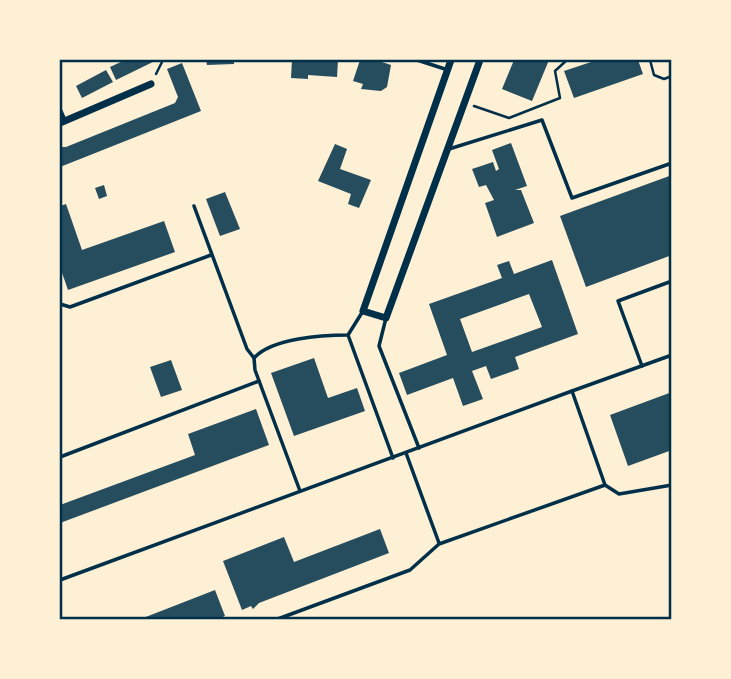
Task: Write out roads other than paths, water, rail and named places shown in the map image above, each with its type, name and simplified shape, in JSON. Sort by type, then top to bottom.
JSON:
[{"type":"street","points":[[451,60],[363,311],[386,318],[480,60]]},
{"type":"street","points":[[62,122],[152,84]]},
{"type":"lane","points":[[417,60],[447,70]]},
{"type":"lane","points":[[60,109],[62,122]]},
{"type":"lane","points":[[447,149],[542,120],[572,198],[671,163]]},
{"type":"lane","points":[[194,206],[247,349],[254,358],[259,381],[300,492]]},
{"type":"lane","points":[[60,304],[70,307],[211,255]]},
{"type":"lane","points":[[642,366],[618,301],[671,281]]},
{"type":"lane","points":[[348,335],[363,311]]},
{"type":"lane","points":[[386,318],[379,346],[419,448]]},
{"type":"lane","points":[[254,358],[263,352],[312,335],[348,335]]},
{"type":"lane","points":[[348,335],[393,458]]},
{"type":"lane","points":[[60,580],[671,355]]},
{"type":"lane","points":[[60,457],[259,381]]},
{"type":"lane","points":[[572,391],[606,485],[619,494],[671,485]]},
{"type":"lane","points":[[406,453],[439,544]]},
{"type":"lane","points":[[275,620],[410,570],[439,544],[606,485]]}]
